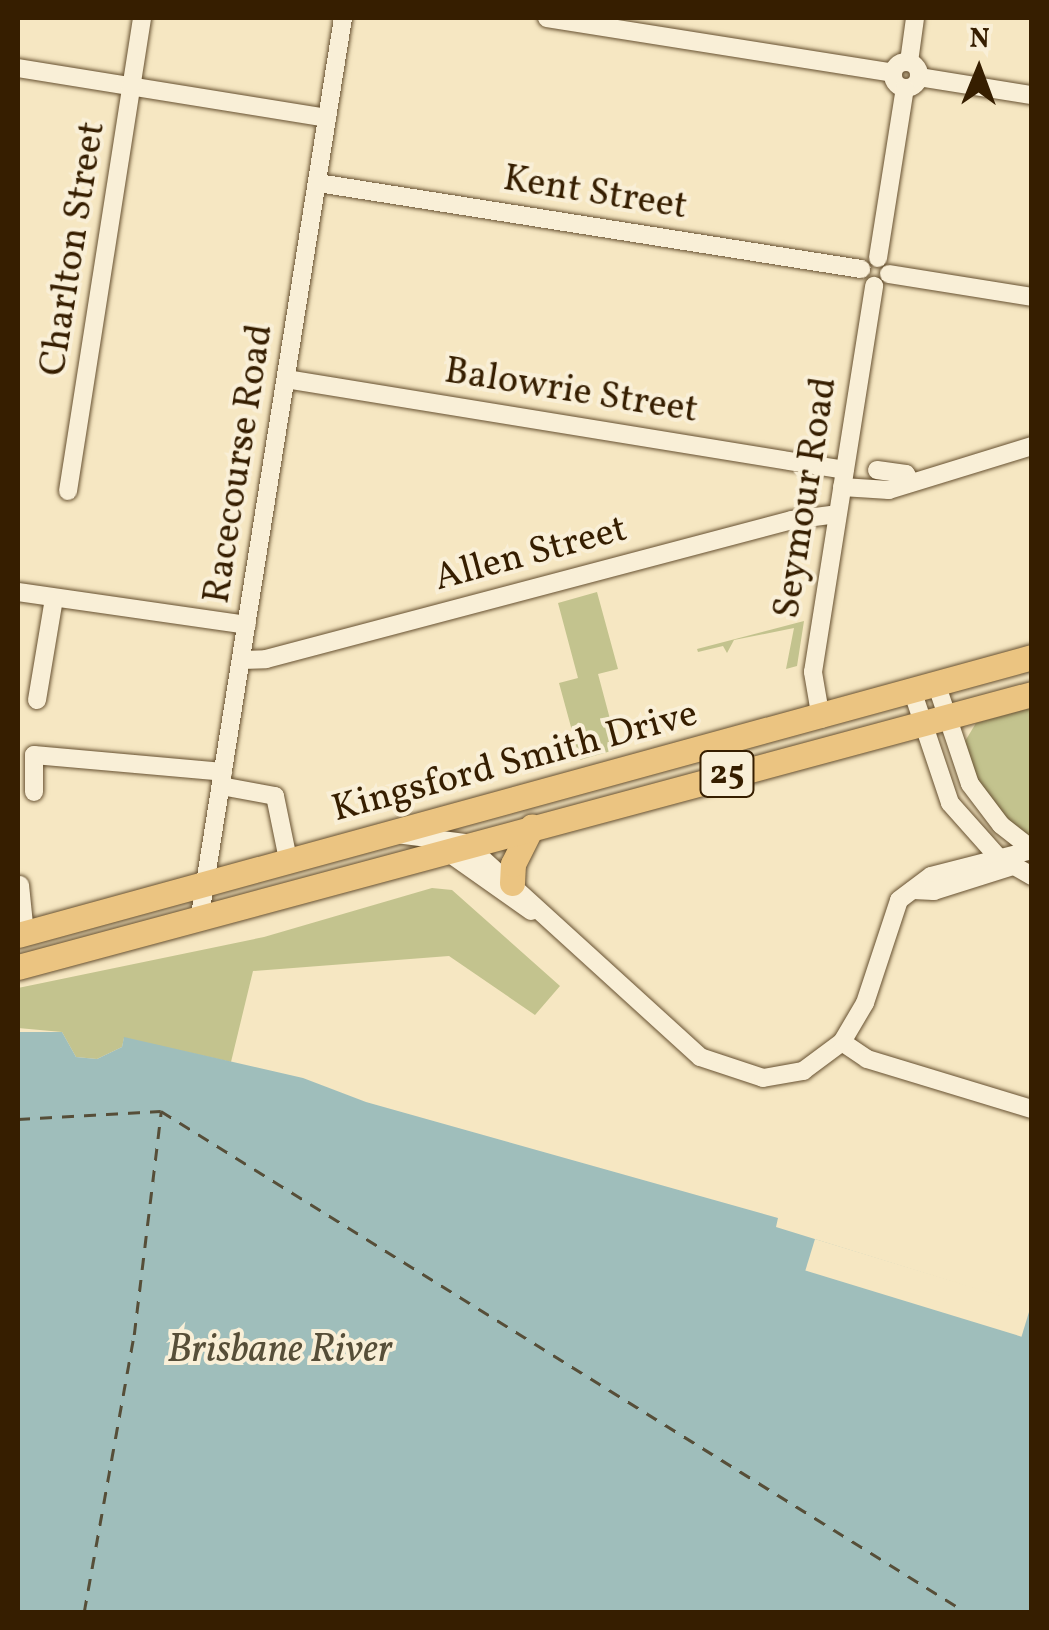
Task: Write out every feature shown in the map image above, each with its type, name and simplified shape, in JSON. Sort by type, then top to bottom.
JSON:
[{"type":"highway","name":"Kingsford Smith Drive","points":[[21,934],[204,888],[821,719],[1032,657]]},
{"type":"highway","name":"Kingsford Smith Drive","points":[[18,967],[1032,694]]},
{"type":"highway","points":[[512,883],[512,864],[532,826]]},
{"type":"street","name":"Charlton Street","points":[[68,492],[142,18]]},
{"type":"street","name":"Racecourse Road","points":[[199,921],[343,18]]},
{"type":"street","points":[[547,18],[1032,95]]},
{"type":"street","points":[[916,18],[878,258],[890,274],[1032,297]]},
{"type":"street","points":[[18,68],[327,118]]},
{"type":"street","name":"Kent Street","points":[[318,183],[862,269]]},
{"type":"street","points":[[878,258],[862,269],[874,286],[890,274]]},
{"type":"street","name":"Seymour Road","points":[[821,719],[813,672],[874,286]]},
{"type":"street","name":"Balowrie Street","points":[[286,379],[843,479]]},
{"type":"street","points":[[843,479],[880,491],[1032,446]]},
{"type":"street","points":[[877,470],[906,474],[911,483]]},
{"type":"street","name":"Allen Street","points":[[242,660],[266,659],[792,520],[837,514]]},
{"type":"street","points":[[18,592],[247,625]]},
{"type":"street","points":[[37,700],[54,598]]},
{"type":"street","points":[[925,690],[950,803],[1005,861],[1032,876]]},
{"type":"street","points":[[394,833],[457,848],[512,883],[536,914],[718,1067],[780,1076],[820,1062],[842,1042],[865,1003],[894,910],[914,890],[931,876],[1005,861],[1032,850],[1001,825],[970,784],[934,719],[925,690]]},
{"type":"street","points":[[34,792],[34,755],[222,778],[275,796],[289,864]]},
{"type":"street","points":[[457,848],[504,898],[536,914]]},
{"type":"street","points":[[20,886],[21,934]]},
{"type":"street","points":[[842,1042],[867,1059],[1032,1109]]},
{"type":"green space","points":[[597,592],[618,669],[598,674],[618,749],[580,760],[559,683],[578,678],[558,603]]},
{"type":"green space","points":[[804,621],[797,666],[786,669],[794,628],[734,640],[727,653],[723,646],[698,652],[697,649]]},
{"type":"green space","points":[[1031,708],[1031,840],[1005,819],[974,776],[964,743],[976,723]]},
{"type":"green space","points":[[432,888],[452,890],[560,986],[535,1015],[449,956],[253,971],[231,1062],[124,1038],[122,1047],[97,1059],[76,1057],[62,1032],[18,1028],[18,988],[264,937]]},
{"type":"water","name":"Brisbane River","points":[[18,1032],[62,1032],[76,1057],[97,1059],[122,1047],[124,1037],[303,1078],[366,1102],[778,1218],[776,1227],[1031,1306],[1031,1612],[18,1612]]},
{"type":"pier","points":[[815,1239],[1031,1305],[1021,1337],[805,1271]]},
{"type":"ferry route","points":[[18,1119],[161,1111],[966,1612]]},
{"type":"ferry route","points":[[84,1612],[134,1335],[161,1112]]}]
